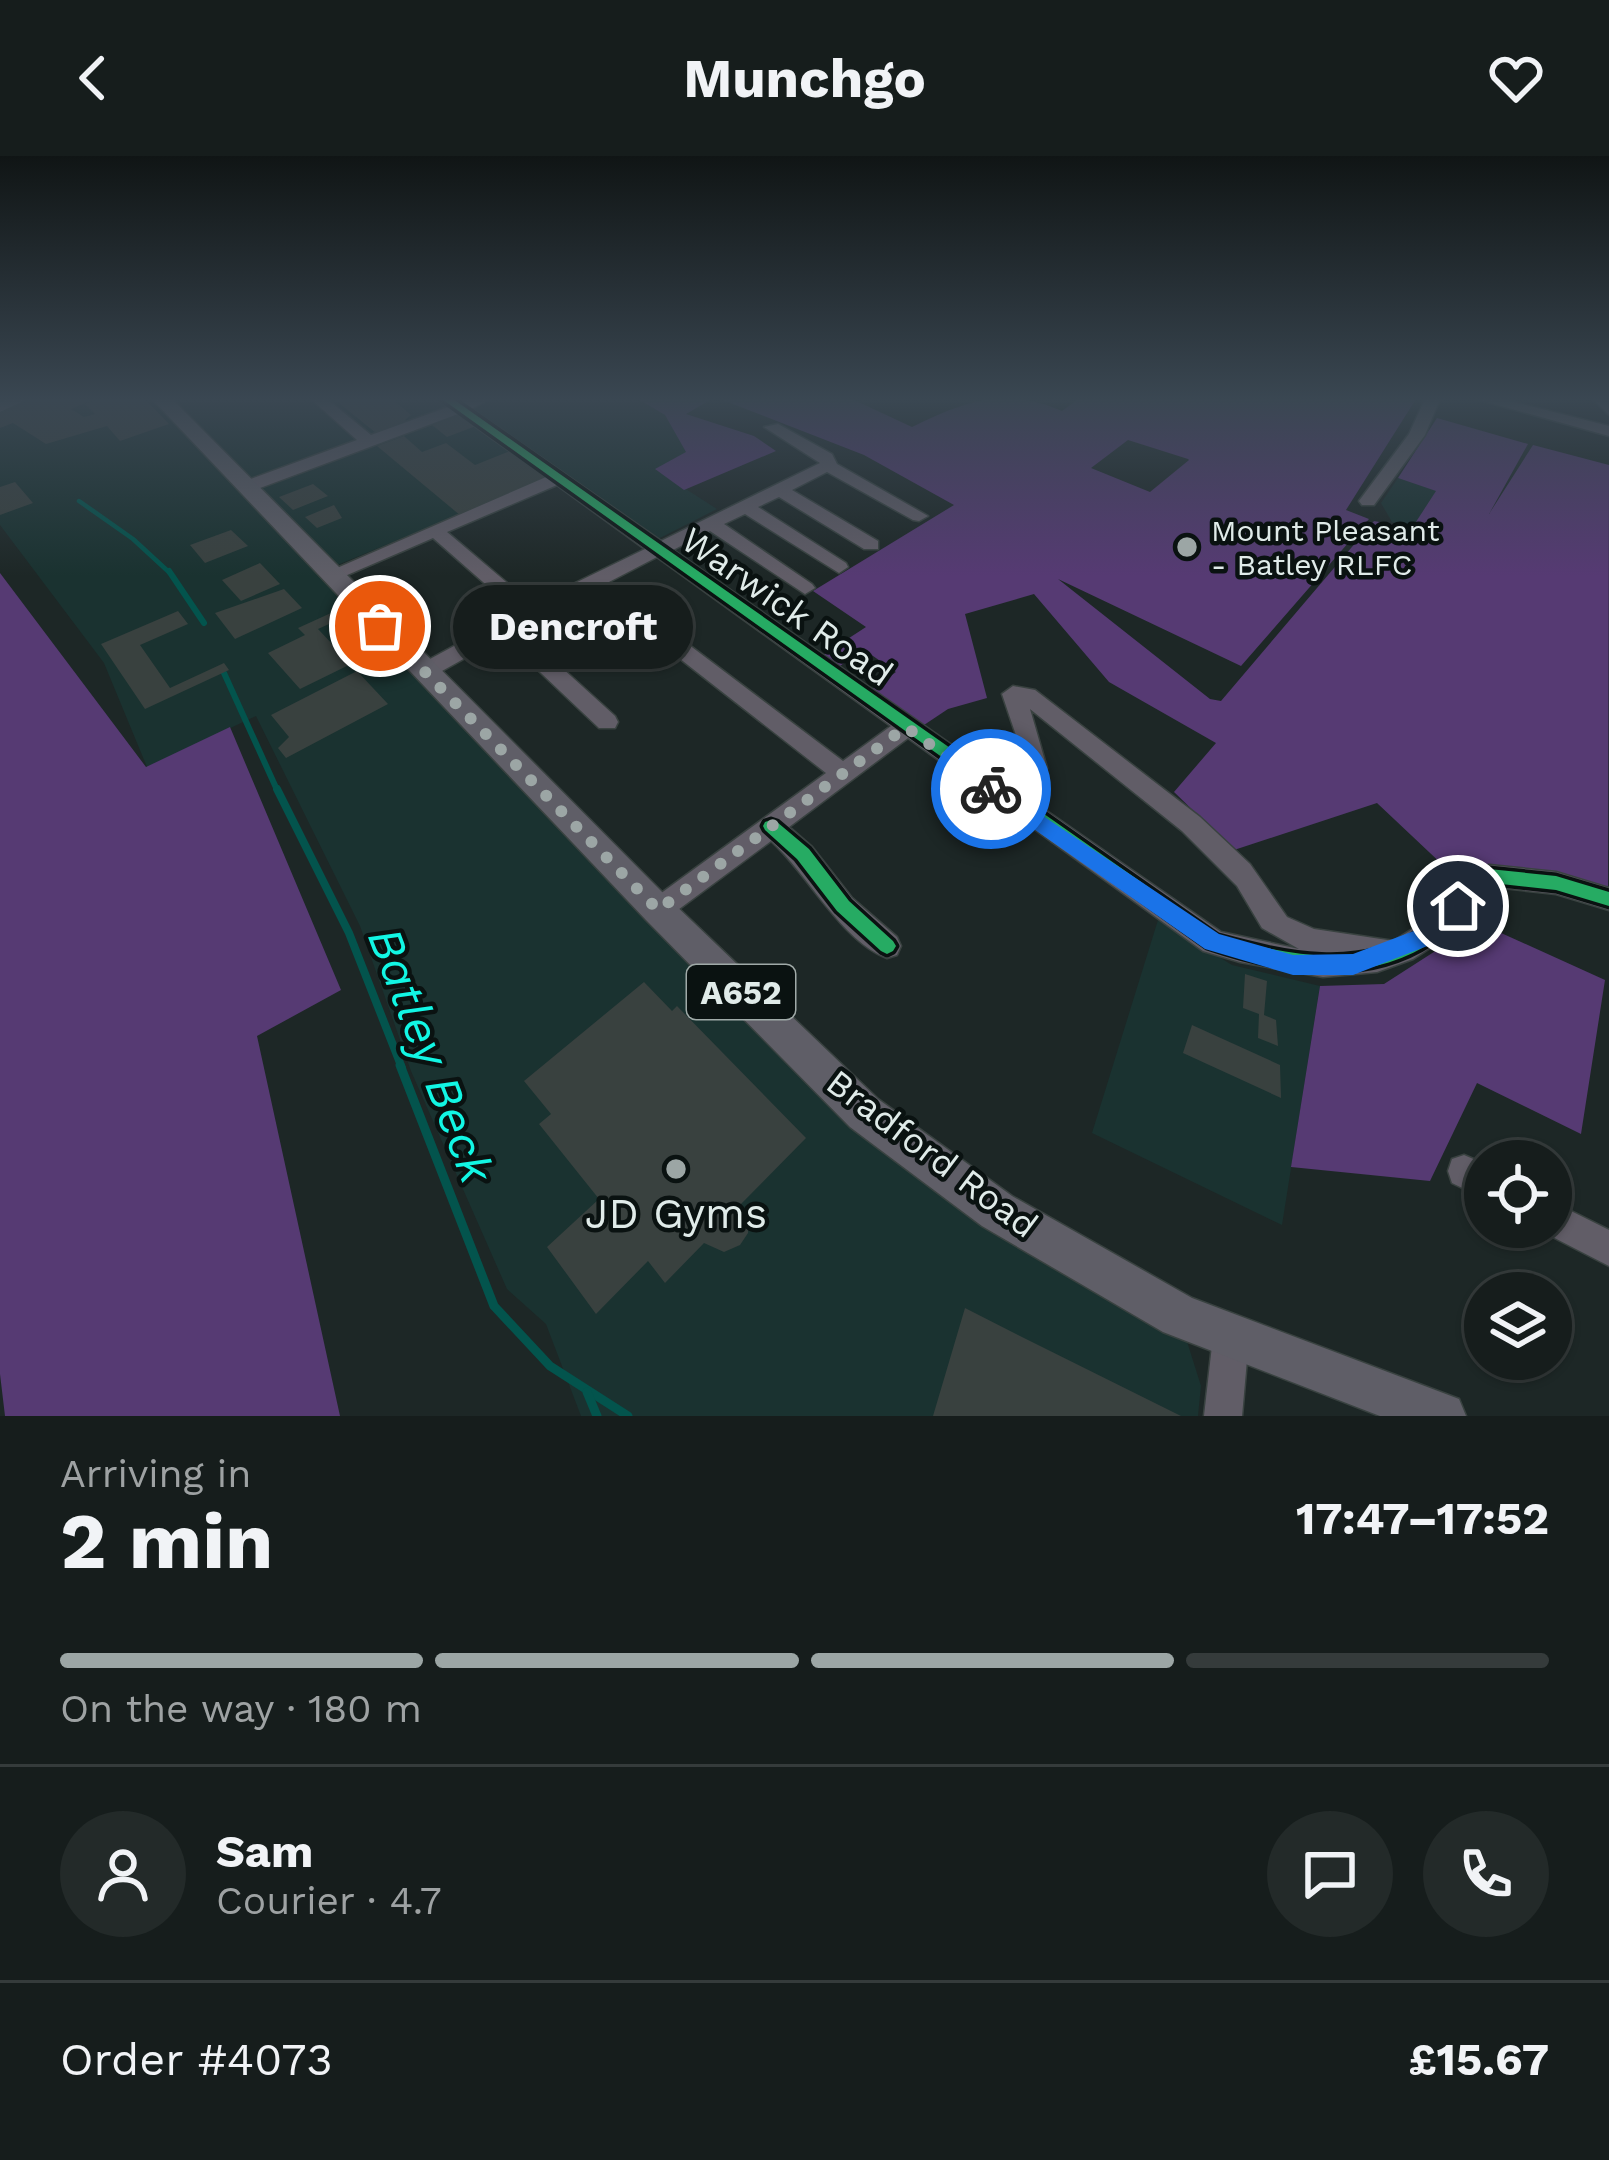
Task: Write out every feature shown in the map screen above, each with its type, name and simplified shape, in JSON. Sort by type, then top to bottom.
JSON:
[{"type":"main road","name":"Bradford Road","points":[[218,458],[658,910],[864,1113],[997,1211],[1179,1316],[1442,1416]]},
{"type":"street","points":[[246,487],[326,458]]},
{"type":"street","name":"Warwick Road","points":[[527,458],[1213,942],[1293,965],[1353,964],[1427,936],[1489,876],[1556,883],[1609,899]]},
{"type":"street","points":[[817,458],[916,518]]},
{"type":"street","points":[[1368,501],[1400,458]]},
{"type":"street","points":[[424,671],[828,465]]},
{"type":"street","points":[[331,575],[556,479]]},
{"type":"street","points":[[778,489],[871,545]]},
{"type":"street","points":[[745,506],[839,567]]},
{"type":"street","points":[[710,523],[805,588]]},
{"type":"street","points":[[434,530],[530,614]]},
{"type":"street","points":[[594,582],[842,773]]},
{"type":"street","points":[[506,628],[607,722]]},
{"type":"street","points":[[1023,811],[1036,790],[1032,738],[1013,694],[1027,695],[1120,763],[1245,875],[1277,926],[1311,939],[1393,950]]},
{"type":"street","points":[[658,910],[906,727]]},
{"type":"street","points":[[771,826],[803,854],[843,906],[887,946]]},
{"type":"street","points":[[1572,1229],[1609,1249]]},
{"type":"street","points":[[1223,1416],[1231,1337]]},
{"type":"shaded area","points":[[0,458],[218,458],[425,671],[997,1211],[1179,1316],[1201,1386],[1198,1416],[581,1416],[546,1324],[507,1289],[411,1071],[360,926],[256,716],[147,767],[104,663],[0,525]]},
{"type":"shaded area","points":[[229,458],[520,458],[548,478],[335,566]]},
{"type":"shaded area","points":[[540,458],[678,458],[656,470],[717,509],[656,540]]},
{"type":"shaded area","points":[[675,458],[760,458],[684,490],[655,469]]},
{"type":"shaded area","points":[[869,458],[1104,458],[1091,468],[1150,492],[1189,460],[1182,458],[1379,458],[1346,510],[1369,519],[1241,666],[1058,579],[1210,699],[1221,701],[1374,521],[1412,528],[1436,491],[1398,478],[1411,458],[1520,458],[1489,514],[1525,458],[1582,458],[1609,465],[1608,891],[1548,873],[1481,865],[1464,885],[1377,803],[1234,850],[1174,792],[1216,743],[1109,682],[1034,594],[965,614],[987,698],[948,709],[921,727],[868,692],[896,672],[863,649],[840,666],[823,655],[866,627],[813,591],[954,505]]},
{"type":"shaded area","points":[[1398,478],[1437,491],[1412,529],[1392,522],[1381,503]]},
{"type":"shaded area","points":[[0,573],[146,767],[230,727],[341,990],[257,1036],[340,1416],[5,1416],[0,1374]]},
{"type":"shaded area","points":[[1158,920],[1232,965],[1320,986],[1282,1225],[1092,1133]]},
{"type":"shaded area","points":[[1479,923],[1605,980],[1581,1134],[1477,1083],[1430,1181],[1291,1167],[1320,986],[1384,984]]},
{"type":"building","points":[[391,458],[466,458],[475,465],[493,458],[519,458],[548,479],[461,516]]},
{"type":"building","points":[[15,482],[33,503],[0,515],[0,487]]},
{"type":"building","points":[[313,484],[328,496],[293,510],[279,497]]},
{"type":"building","points":[[334,505],[342,518],[317,528],[305,517]]},
{"type":"building","points":[[231,530],[248,546],[205,563],[190,545]]},
{"type":"building","points":[[260,563],[280,584],[241,601],[222,580]]},
{"type":"building","points":[[284,589],[302,608],[235,639],[215,613]]},
{"type":"building","points":[[342,608],[349,615],[318,629],[351,664],[300,689],[268,653],[305,635],[298,628]]},
{"type":"building","points":[[178,611],[188,624],[140,645],[170,688],[224,663],[229,670],[145,709],[101,644]]},
{"type":"building","points":[[357,671],[388,704],[286,758],[278,748],[289,737],[271,715]]},
{"type":"building","points":[[1245,974],[1267,981],[1264,1015],[1276,1020],[1278,1046],[1258,1038],[1259,1014],[1243,1008]]},
{"type":"building","name":"JD Gyms","points":[[644,982],[672,1011],[677,1006],[806,1138],[740,1205],[749,1218],[748,1233],[740,1245],[724,1252],[704,1243],[665,1283],[648,1261],[596,1314],[547,1247],[599,1199],[539,1124],[551,1114],[524,1081]]},
{"type":"building","points":[[1192,1025],[1280,1065],[1281,1098],[1183,1053]]},
{"type":"building","points":[[965,1308],[1026,1339],[1181,1416],[933,1416]]},
{"type":"waterway","name":"Batley Beck","points":[[79,501],[133,539],[171,574]]},
{"type":"waterway","name":"Batley Beck","points":[[169,571],[204,623]]},
{"type":"waterway","name":"Batley Beck","points":[[224,673],[278,792]]},
{"type":"waterway","name":"Batley Beck","points":[[277,789],[349,933],[402,1068]]},
{"type":"waterway","name":"Batley Beck","points":[[400,1065],[494,1306],[550,1366],[628,1416]]},
{"type":"waterway","points":[[587,1392],[597,1416]]},
{"type":"cycle path","points":[[530,458],[1213,942],[1295,961],[1350,964],[1403,950],[1428,935],[1489,876],[1556,883],[1609,899]]},
{"type":"cycle path","points":[[771,826],[803,854],[843,906],[887,946]]},
{"type":"way so far","points":[[380,626],[658,910],[906,727],[991,789]]},
{"type":"place","name":"Mount Pleasant - Batley RLFC","points":[[1187,547]]},
{"type":"place","name":"Dencroft","points":[[380,626]]},
{"type":"place","name":"JD Gyms","points":[[676,1169]]},
{"type":"route","points":[[991,789],[1213,942],[1293,965],[1353,964],[1393,950],[1427,936],[1458,906]]}]
